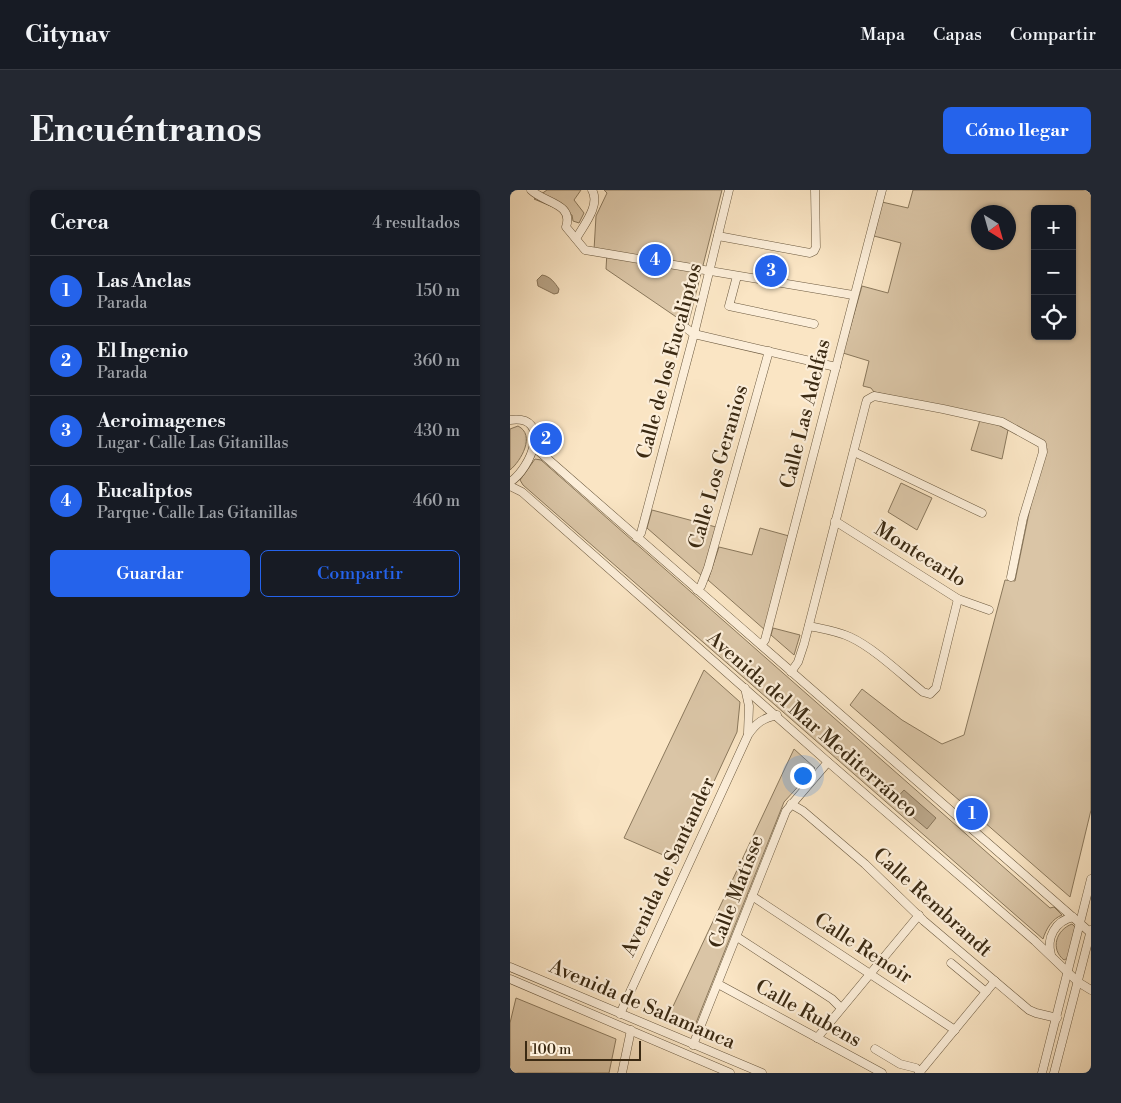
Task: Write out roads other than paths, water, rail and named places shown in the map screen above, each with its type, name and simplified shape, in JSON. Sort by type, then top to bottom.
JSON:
[{"type":"street","points":[[531,190],[567,213],[566,227],[585,250],[853,295]]},
{"type":"street","points":[[576,239],[594,206],[594,193],[592,190]]},
{"type":"street","name":"Calle de los Eucaliptos","points":[[637,538],[641,533],[694,334],[729,190]]},
{"type":"street","points":[[718,236],[810,253],[814,252],[816,247],[815,190]]},
{"type":"street","name":"Calle Las Adelfas","points":[[761,645],[766,635],[853,295],[882,190]]},
{"type":"street","points":[[737,276],[729,306],[814,324]]},
{"type":"street","points":[[686,328],[694,334],[836,367]]},
{"type":"street","name":"Calle Los Geranios","points":[[697,590],[701,586],[708,568],[769,351]]},
{"type":"street","points":[[791,672],[798,662],[845,477],[854,452],[866,403],[874,396],[942,408],[1002,422],[1040,443],[1043,447],[1043,452],[1023,518],[1011,577]]},
{"type":"street","points":[[510,420],[522,421],[532,428],[535,434],[534,447],[528,461],[510,484]]},
{"type":"street","name":"Avenida del Mar Mediterráneo","points":[[534,447],[1091,932]]},
{"type":"street","points":[[854,452],[982,513]]},
{"type":"street","name":"Avenida del Mar Mediterráneo","points":[[510,484],[522,492],[828,762],[1051,955],[1078,982],[1090,987]]},
{"type":"street","name":"Montecarlo","points":[[835,521],[958,599],[989,610]]},
{"type":"street","points":[[808,626],[835,631],[851,637],[871,649],[923,692],[930,694],[936,688],[958,599]]},
{"type":"street","name":"Avenida de Santander","points":[[745,687],[749,706],[748,735]]},
{"type":"street","name":"Avenida de Santander","points":[[620,1014],[748,735],[757,723],[777,715]]},
{"type":"street","name":"Calle Matisse","points":[[694,1045],[786,811],[828,762]]},
{"type":"street","name":"Calle Rembrandt","points":[[791,804],[803,811],[865,864],[919,915],[1029,1010],[1057,1018]]},
{"type":"street","points":[[1042,1073],[1091,879]]},
{"type":"street","name":"Calle Renoir","points":[[752,896],[955,1030]]},
{"type":"street","points":[[817,1038],[919,915]]},
{"type":"street","points":[[1051,955],[1049,944],[1052,933],[1062,922],[1073,917]]},
{"type":"street","points":[[1054,1073],[1091,932]]},
{"type":"street","points":[[737,937],[832,999],[842,1008]]},
{"type":"street","points":[[951,963],[986,992]]},
{"type":"street","name":"Avenida de Salamanca","points":[[510,967],[762,1073]]},
{"type":"street","name":"Avenida de Salamanca","points":[[510,980],[730,1073]]},
{"type":"street","points":[[875,1049],[900,1064],[916,1068],[920,1072],[995,981]]},
{"type":"street","name":"Calle Rubens","points":[[718,984],[882,1073]]},
{"type":"street","points":[[622,1073],[631,1030]]},
{"type":"place","name":"Eucaliptos","points":[[655,260]]},
{"type":"place","name":"Aeroimagenes","points":[[771,271]]},
{"type":"place","name":"El Ingenio","points":[[546,439]]},
{"type":"place","name":"Las Anclas","points":[[972,814]]}]
